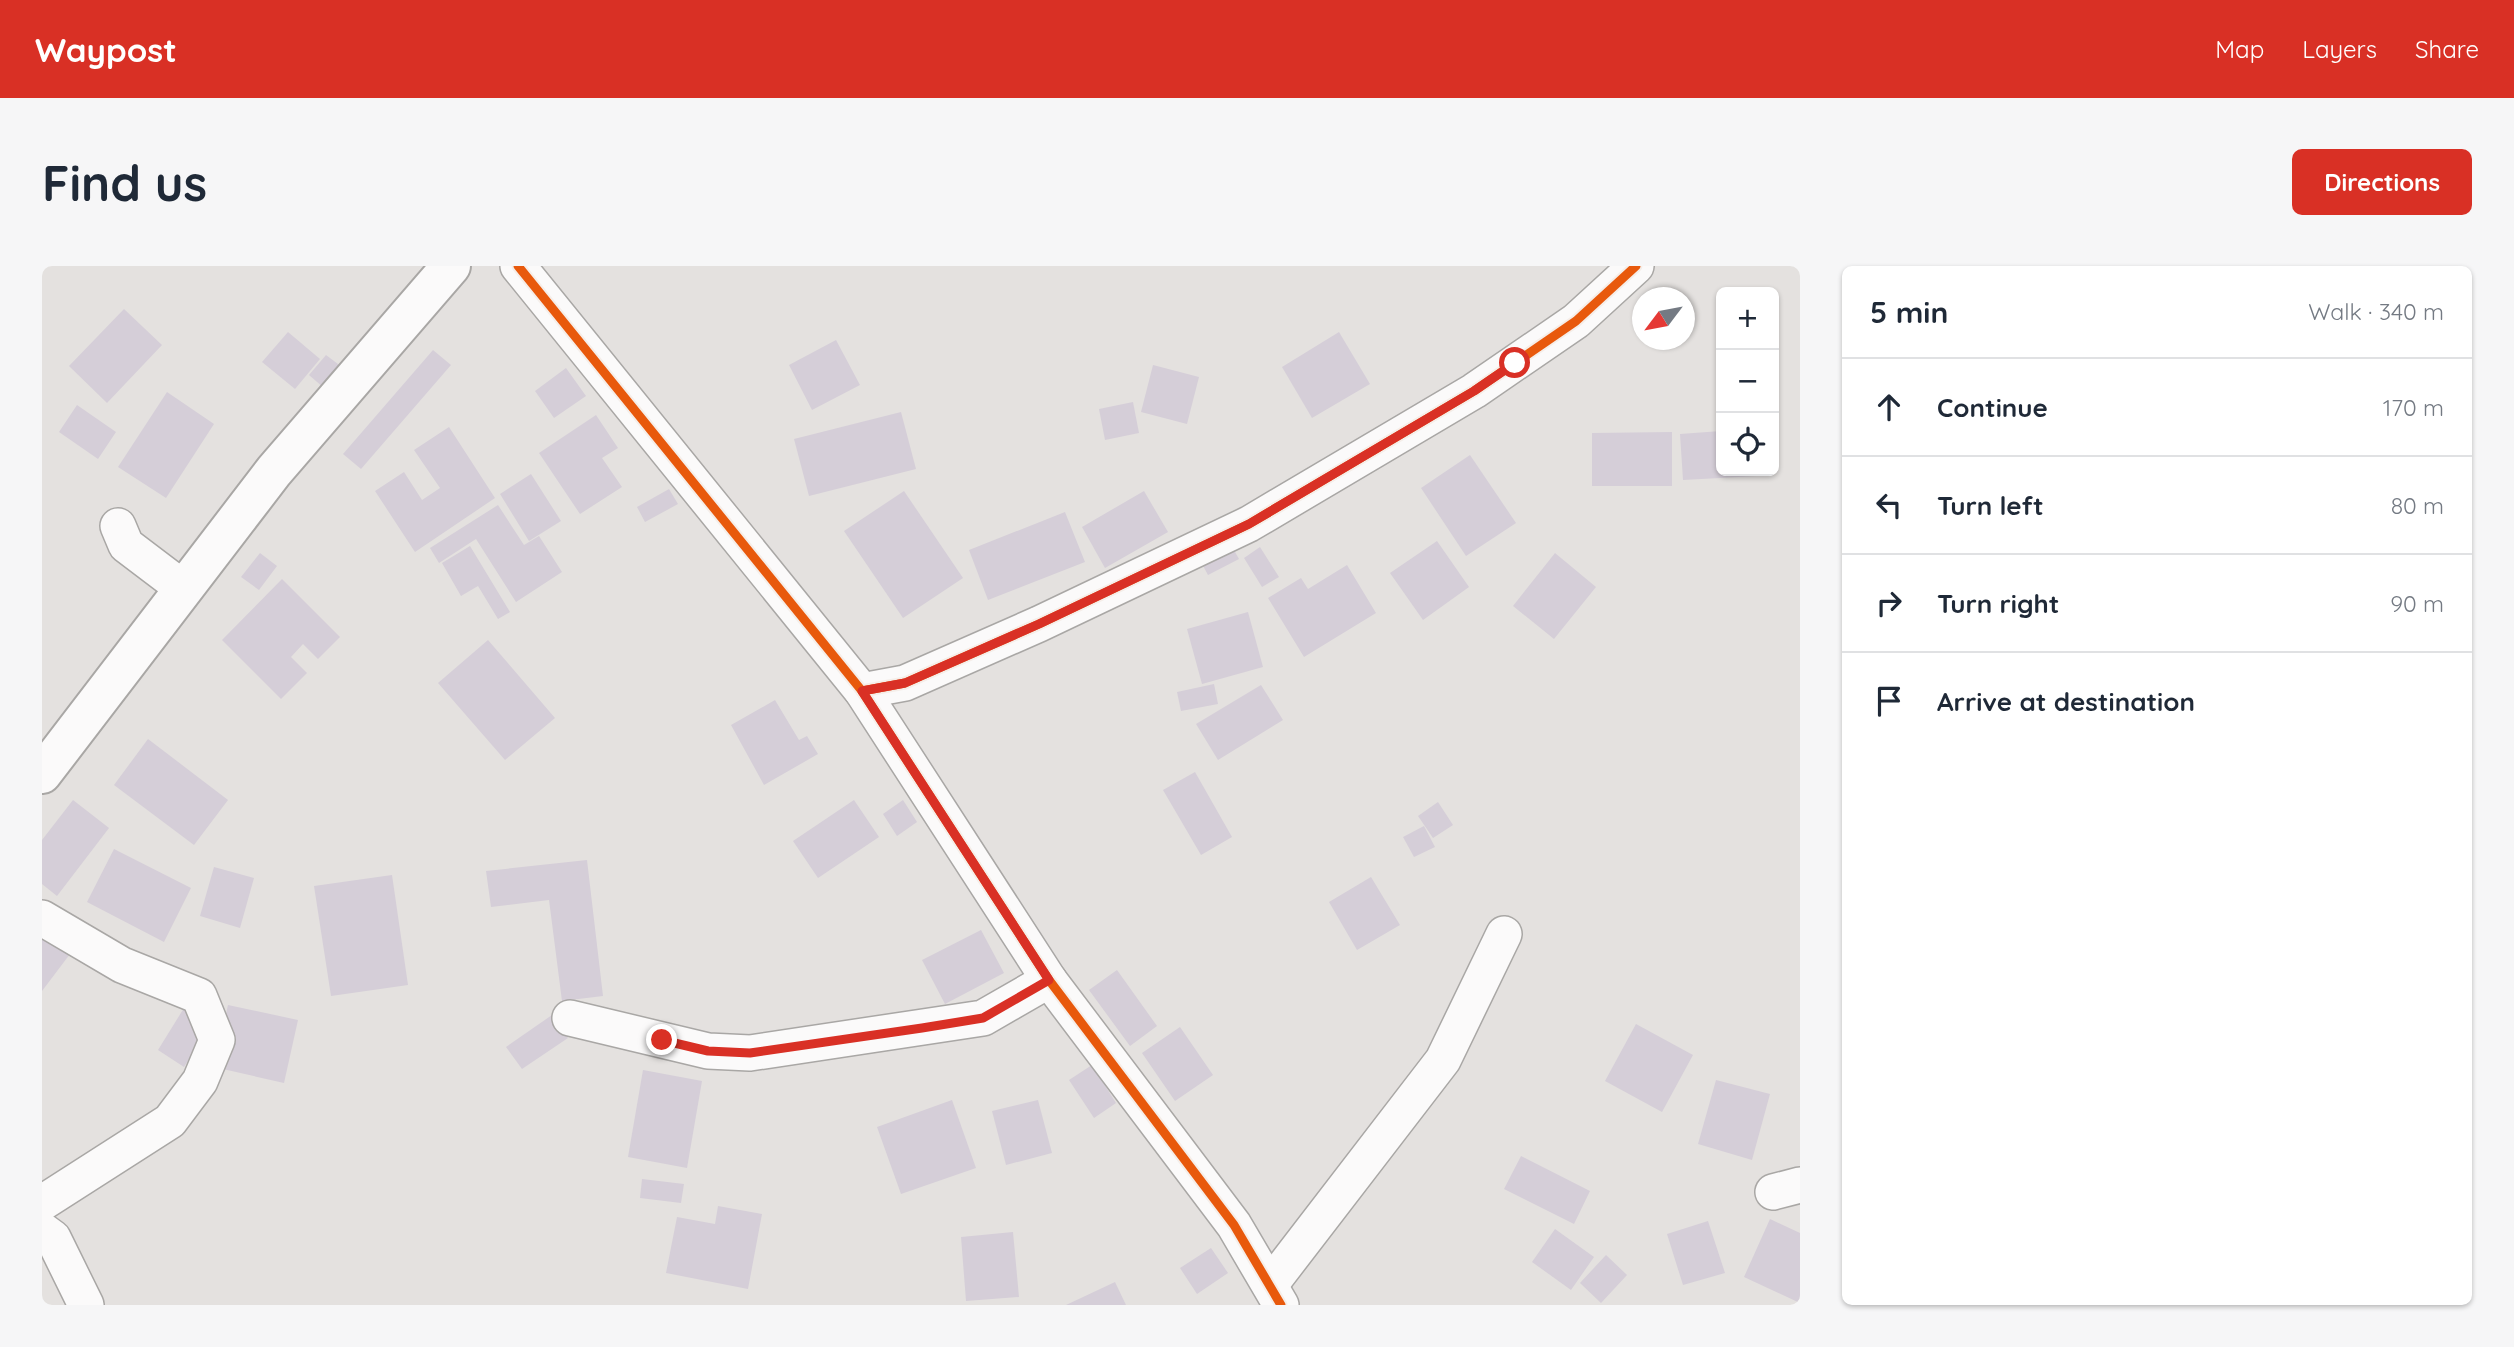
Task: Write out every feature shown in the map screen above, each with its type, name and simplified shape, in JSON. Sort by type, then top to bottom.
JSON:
[{"type":"street","points":[[42,774],[274,471],[451,266]]},
{"type":"street","points":[[518,266],[862,691],[1049,980],[1234,1225],[1275,1295],[1443,1060],[1504,934]]},
{"type":"street","points":[[862,691],[918,678],[1249,524],[1474,391],[1576,321],[1636,266]]},
{"type":"street","points":[[118,526],[126,545],[184,589]]},
{"type":"street","points":[[42,918],[122,965],[199,996],[217,1040],[200,1082],[170,1121],[42,1203]]},
{"type":"street","points":[[570,1018],[708,1051],[750,1053],[983,1018],[1049,980]]},
{"type":"street","points":[[42,1230],[53,1238],[86,1305]]},
{"type":"building","points":[[124,309],[162,345],[107,403],[69,366]]},
{"type":"building","points":[[288,332],[320,359],[295,389],[262,362]]},
{"type":"building","points":[[1339,332],[1370,384],[1312,418],[1282,367]]},
{"type":"building","points":[[836,340],[860,385],[812,410],[789,365]]},
{"type":"building","points":[[433,350],[451,365],[361,469],[343,454]]},
{"type":"building","points":[[326,355],[342,367],[324,388],[309,375]]},
{"type":"building","points":[[1153,365],[1199,377],[1187,424],[1141,412]]},
{"type":"building","points":[[566,368],[586,396],[554,418],[535,391]]},
{"type":"building","points":[[167,392],[214,424],[166,498],[118,467]]},
{"type":"building","points":[[1133,402],[1139,433],[1105,440],[1099,409]]},
{"type":"building","points":[[77,405],[116,432],[98,459],[59,432]]},
{"type":"building","points":[[901,412],[916,469],[809,496],[794,439]]},
{"type":"building","points":[[596,415],[618,448],[602,458],[622,487],[580,514],[539,453]]},
{"type":"building","points":[[449,427],[495,498],[415,552],[375,491],[404,472],[422,500],[440,488],[414,450]]},
{"type":"building","points":[[1716,431],[1716,476],[1757,476],[1683,480],[1680,434]]},
{"type":"building","points":[[1672,432],[1672,486],[1592,486],[1592,433]]},
{"type":"building","points":[[1470,455],[1516,523],[1466,556],[1421,488]]},
{"type":"building","points":[[531,474],[561,521],[529,541],[500,494]]},
{"type":"building","points":[[669,489],[678,504],[645,522],[637,507]]},
{"type":"building","points":[[904,491],[963,578],[903,618],[844,531]]},
{"type":"building","points":[[1144,491],[1168,532],[1105,568],[1082,527]]},
{"type":"building","points":[[498,505],[524,545],[539,536],[562,572],[516,602],[476,539],[439,563],[430,548]]},
{"type":"building","points":[[1065,512],[1085,562],[988,600],[969,550]]},
{"type":"building","points":[[1437,541],[1469,587],[1423,620],[1390,573]]},
{"type":"building","points":[[1231,545],[1239,559],[1208,575],[1201,562]]},
{"type":"building","points":[[470,546],[510,612],[498,619],[478,586],[461,596],[442,563]]},
{"type":"building","points":[[1260,547],[1279,577],[1262,587],[1244,558]]},
{"type":"building","points":[[260,553],[277,566],[259,590],[241,577]]},
{"type":"building","points":[[1555,553],[1596,587],[1554,639],[1513,606]]},
{"type":"building","points":[[1347,565],[1376,613],[1304,657],[1268,598],[1301,578],[1308,589]]},
{"type":"building","points":[[282,579],[340,637],[318,659],[303,644],[291,657],[307,673],[281,699],[222,640]]},
{"type":"building","points":[[1248,612],[1263,667],[1202,684],[1187,629]]},
{"type":"building","points":[[488,640],[555,718],[505,760],[438,683]]},
{"type":"building","points":[[1214,684],[1218,704],[1181,711],[1177,692]]},
{"type":"building","points":[[1261,685],[1283,720],[1218,760],[1196,724]]},
{"type":"building","points":[[775,700],[799,740],[807,736],[818,754],[764,785],[731,725]]},
{"type":"building","points":[[148,739],[228,800],[194,845],[114,785]]},
{"type":"building","points":[[1195,772],[1232,837],[1201,855],[1163,790]]},
{"type":"building","points":[[73,800],[109,828],[57,896],[42,884],[42,840]]},
{"type":"building","points":[[854,800],[879,837],[818,878],[793,841]]},
{"type":"building","points":[[903,800],[917,822],[897,836],[883,814]]},
{"type":"building","points":[[1438,802],[1453,825],[1433,838],[1418,816]]},
{"type":"building","points":[[1424,826],[1435,847],[1414,857],[1403,837]]},
{"type":"building","points":[[114,849],[191,888],[164,942],[87,902]]},
{"type":"building","points":[[587,860],[603,996],[562,1001],[549,900],[491,907],[486,871]]},
{"type":"building","points":[[214,867],[254,878],[240,928],[200,916]]},
{"type":"building","points":[[392,875],[408,985],[331,996],[314,886]]},
{"type":"building","points":[[1371,877],[1400,925],[1357,950],[1329,902]]},
{"type":"building","points":[[981,930],[1004,973],[945,1004],[922,960]]},
{"type":"building","points":[[42,932],[70,954],[42,991]]},
{"type":"building","points":[[1117,970],[1157,1026],[1130,1046],[1089,990]]},
{"type":"building","points":[[228,1005],[298,1020],[284,1083],[214,1067]]},
{"type":"building","points":[[184,1008],[210,1025],[184,1067],[158,1050]]},
{"type":"building","points":[[552,1015],[568,1038],[522,1069],[506,1047]]},
{"type":"building","points":[[1636,1024],[1693,1055],[1662,1112],[1605,1081]]},
{"type":"building","points":[[1180,1027],[1213,1075],[1175,1101],[1142,1053]]},
{"type":"building","points":[[1092,1065],[1116,1103],[1094,1118],[1069,1080]]},
{"type":"building","points":[[643,1070],[702,1081],[687,1168],[628,1157]]},
{"type":"building","points":[[1716,1080],[1770,1094],[1752,1160],[1698,1144]]},
{"type":"building","points":[[952,1100],[976,1168],[901,1194],[877,1127]]},
{"type":"building","points":[[1038,1100],[1052,1153],[1006,1165],[992,1111]]},
{"type":"building","points":[[1521,1156],[1590,1191],[1574,1224],[1504,1189]]},
{"type":"building","points":[[642,1179],[684,1184],[681,1203],[640,1198]]},
{"type":"building","points":[[718,1206],[762,1214],[748,1289],[666,1273],[677,1217],[715,1224]]},
{"type":"building","points":[[1770,1219],[1800,1233],[1800,1303],[1744,1277]]},
{"type":"building","points":[[1708,1221],[1725,1273],[1683,1285],[1667,1234]]},
{"type":"building","points":[[1555,1229],[1594,1257],[1571,1290],[1532,1262]]},
{"type":"building","points":[[1013,1232],[1019,1297],[966,1301],[961,1237]]},
{"type":"building","points":[[1211,1248],[1228,1273],[1197,1294],[1180,1268]]},
{"type":"building","points":[[1606,1255],[1627,1275],[1601,1303],[1580,1283]]},
{"type":"building","points":[[1115,1282],[1126,1305],[1066,1305]]},
{"type":"cycle path","points":[[518,266],[862,691],[1049,980],[1234,1225],[1281,1305]]},
{"type":"cycle path","points":[[862,691],[905,683],[1039,624],[1249,524],[1474,391],[1576,321],[1636,266]]},
{"type":"route","points":[[662,1040],[708,1051],[750,1053],[922,1028],[983,1018],[1049,980],[862,691],[905,683],[1039,624],[1249,524],[1474,391],[1515,363]]}]
